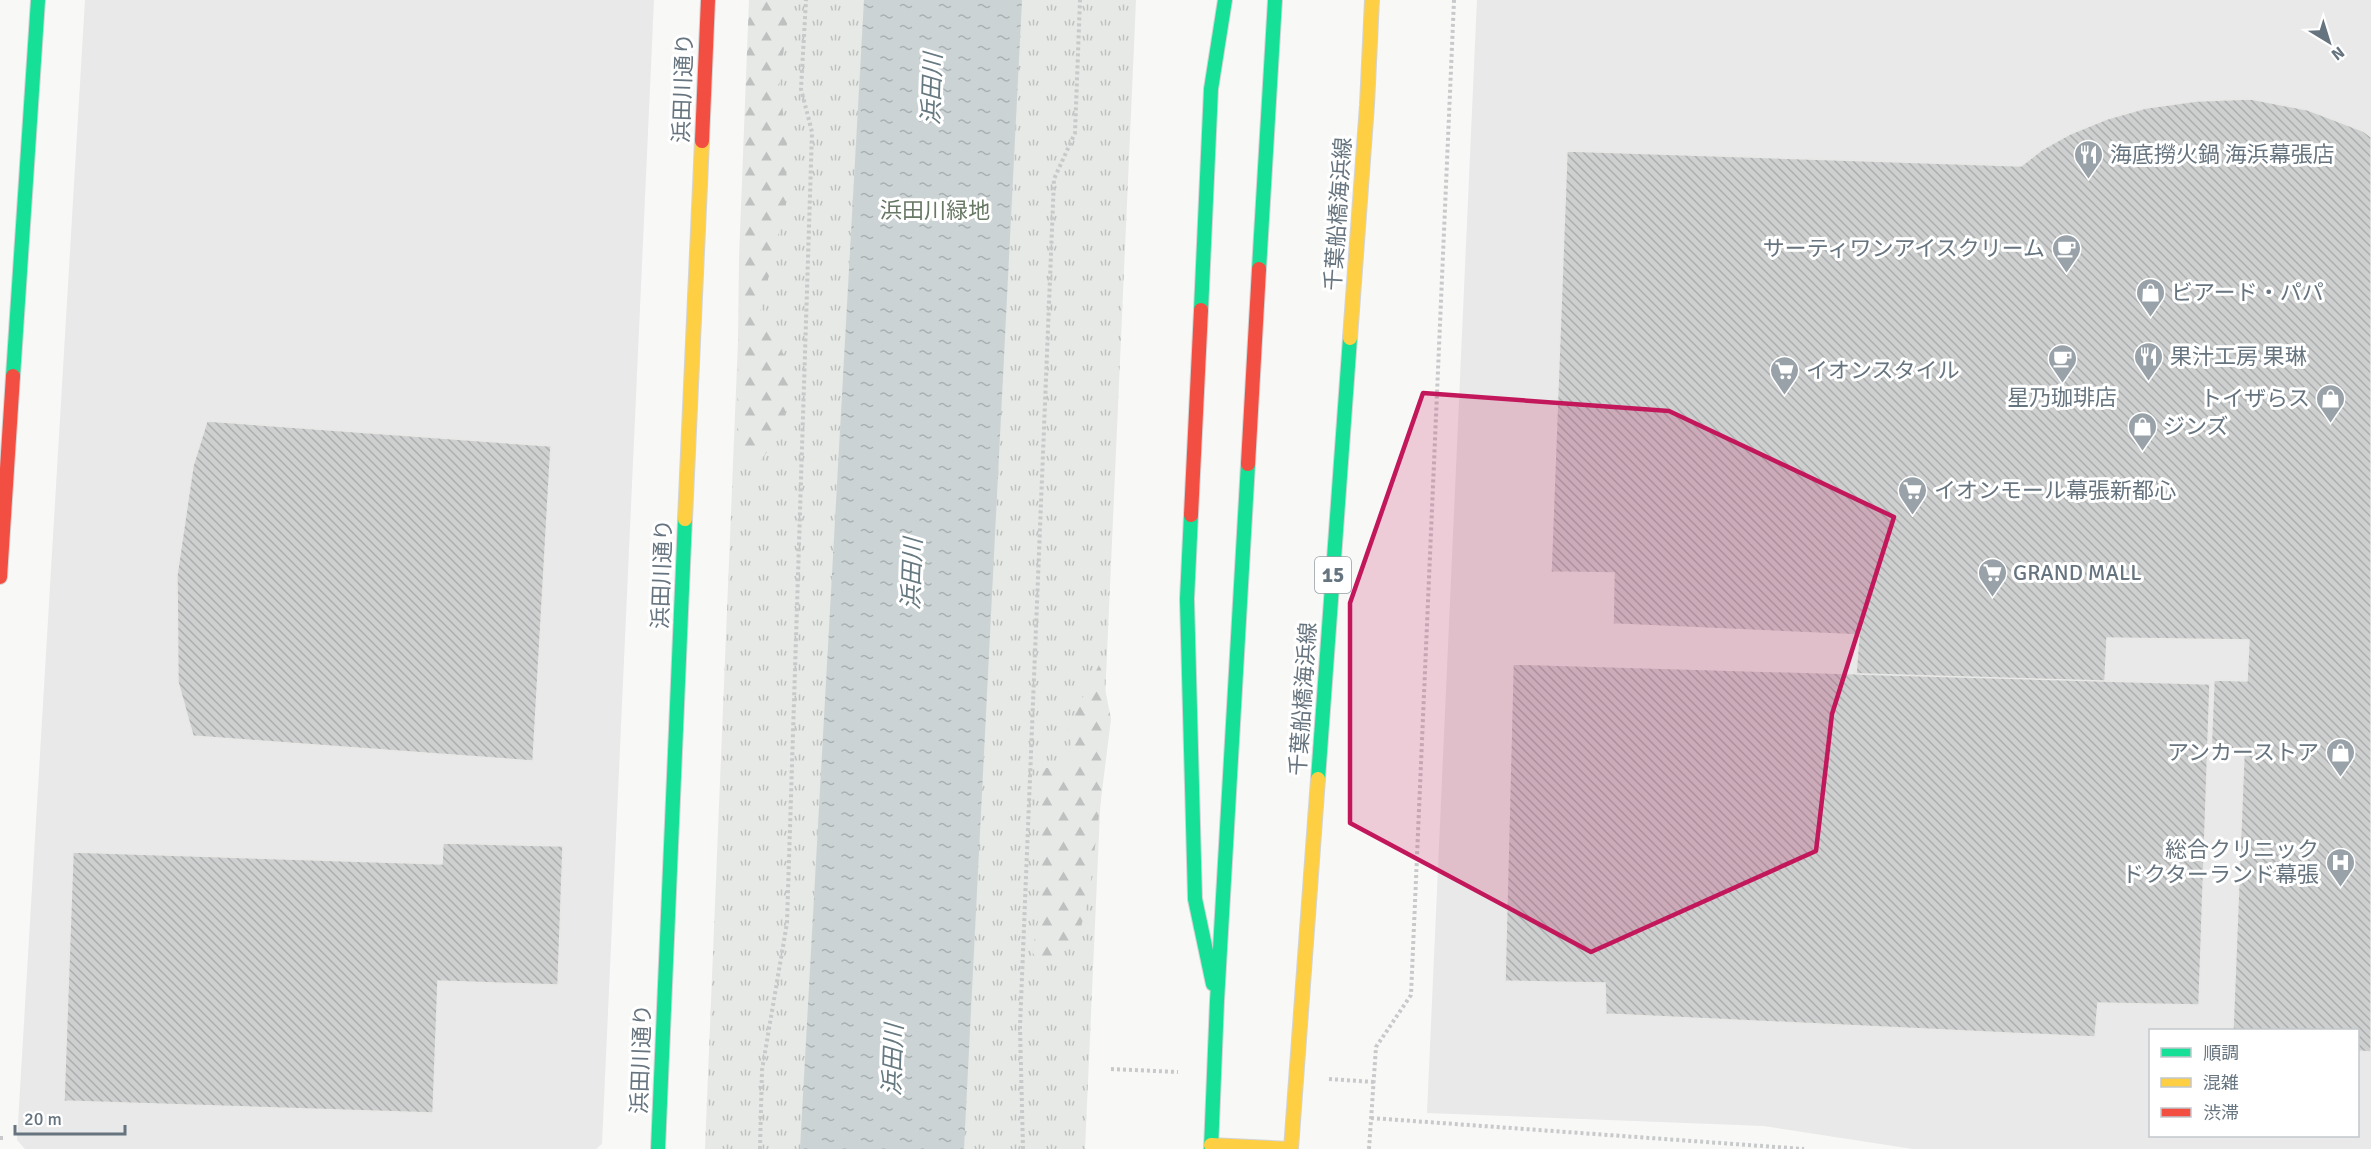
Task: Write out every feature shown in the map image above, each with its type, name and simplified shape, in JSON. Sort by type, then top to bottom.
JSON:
[{"type":"street","points":[[0,577],[38,0]]},
{"type":"street","name":"浜田川通り","points":[[658,1149],[708,0]]},
{"type":"street","points":[[1217,1001],[1195,899],[1187,599],[1211,89],[1225,0]]},
{"type":"street","points":[[1275,0],[1217,1001],[1211,1147],[1290,1149]]},
{"type":"street","name":"千葉船橋海浜線","points":[[1290,1149],[1366,117],[1372,0]]},
{"type":"path","points":[[760,1149],[762,1070],[787,923],[812,132],[801,89],[806,0]]},
{"type":"path","points":[[1023,1149],[1020,1027],[1054,179],[1075,133],[1080,0]]},
{"type":"path","points":[[1369,1149],[1376,1047],[1412,994],[1454,0]]},
{"type":"path","points":[[1371,1118],[1804,1149]]},
{"type":"path","points":[[0,1138],[6,1138]]},
{"type":"highlighted area","points":[[1423,393],[1669,411],[1894,517],[1832,714],[1816,851],[1591,952],[1350,823],[1350,603]]},
{"type":"shaded area","points":[[85,0],[654,0],[602,1144],[596,1149],[25,1149],[17,1140]]},
{"type":"shaded area","name":"イオンモール幕張新都心","points":[[1477,0],[2371,0],[2371,1149],[1913,1149],[1764,1126],[1427,1113]]},
{"type":"green space","points":[[749,0],[790,0],[779,87],[787,138],[786,204],[759,317],[792,367],[782,431],[759,463],[737,443],[739,259]]},
{"type":"green space","name":"浜田川緑地","points":[[752,0],[1136,0],[1085,1149],[705,1149]]},
{"type":"green space","points":[[1100,663],[1111,719],[1089,895],[1077,943],[1062,948],[1044,967],[1032,952],[1040,912],[1041,768],[1076,768],[1068,727]]},
{"type":"water","name":"浜田川","points":[[864,0],[1022,0],[964,1149],[800,1149]]},
{"type":"building","name":"GRAND MALL","points":[[2251,99],[2308,110],[2363,131],[2371,137],[2371,1052],[2359,1051],[2359,1029],[2233,1029],[2244,753],[2211,751],[2214,680],[2247,681],[2249,640],[2107,638],[2105,681],[1856,674],[1859,635],[1613,624],[1614,573],[1551,572],[1567,151],[2021,166],[2043,149],[2070,134],[2107,119],[2146,108],[2197,101]]},
{"type":"building","points":[[207,421],[551,446],[533,761],[193,736],[178,682],[177,575],[193,466]]},
{"type":"building","points":[[1513,664],[2210,684],[2199,1005],[2098,1003],[2095,1037],[1606,1014],[1605,983],[1505,981]]},
{"type":"building","points":[[443,843],[563,846],[558,985],[438,981],[433,1113],[64,1101],[73,852],[442,864]]},
{"type":"traffic: fast","points":[[13,376],[38,0]]},
{"type":"traffic: fast","points":[[1201,310],[1211,89],[1225,0]]},
{"type":"traffic: fast","points":[[1259,269],[1275,0]]},
{"type":"traffic: fast","points":[[1318,779],[1350,338]]},
{"type":"traffic: fast","points":[[1211,1149],[1217,1001],[1248,464]]},
{"type":"traffic: fast","points":[[1191,515],[1187,599],[1195,899],[1213,984]]},
{"type":"traffic: fast","points":[[658,1149],[685,519]]},
{"type":"traffic: slow","points":[[1350,338],[1367,105],[1372,0]]},
{"type":"traffic: slow","points":[[685,519],[702,141]]},
{"type":"traffic: slow","points":[[1291,1149],[1318,779]]},
{"type":"traffic: slow","points":[[1211,1145],[1290,1149]]},
{"type":"traffic: jam","points":[[702,141],[708,0]]},
{"type":"traffic: jam","points":[[1248,464],[1259,269]]},
{"type":"traffic: jam","points":[[1191,515],[1201,310]]},
{"type":"traffic: jam","points":[[0,577],[13,376]]},
{"type":"place","name":"海底撈火鍋 海浜幕張店","points":[[2089,180]]},
{"type":"place","name":"サーティワンアイスクリーム","points":[[2066,274]]},
{"type":"place","name":"ビアード・パパ","points":[[2150,318]]},
{"type":"place","name":"果汁工房 果琳","points":[[2149,382]]},
{"type":"place","name":"星乃珈琲店","points":[[2062,384]]},
{"type":"place","name":"イオンスタイル","points":[[1785,396]]},
{"type":"place","name":"トイザらス","points":[[2331,424]]},
{"type":"place","name":"ジンズ","points":[[2142,452]]},
{"type":"place","name":"イオンモール幕張新都心","points":[[1913,516]]},
{"type":"place","name":"GRAND MALL","points":[[1992,598]]},
{"type":"place","name":"アンカーストア","points":[[2340,778]]},
{"type":"place","name":"総合クリニック ドクターランド幕張","points":[[2340,888]]}]
